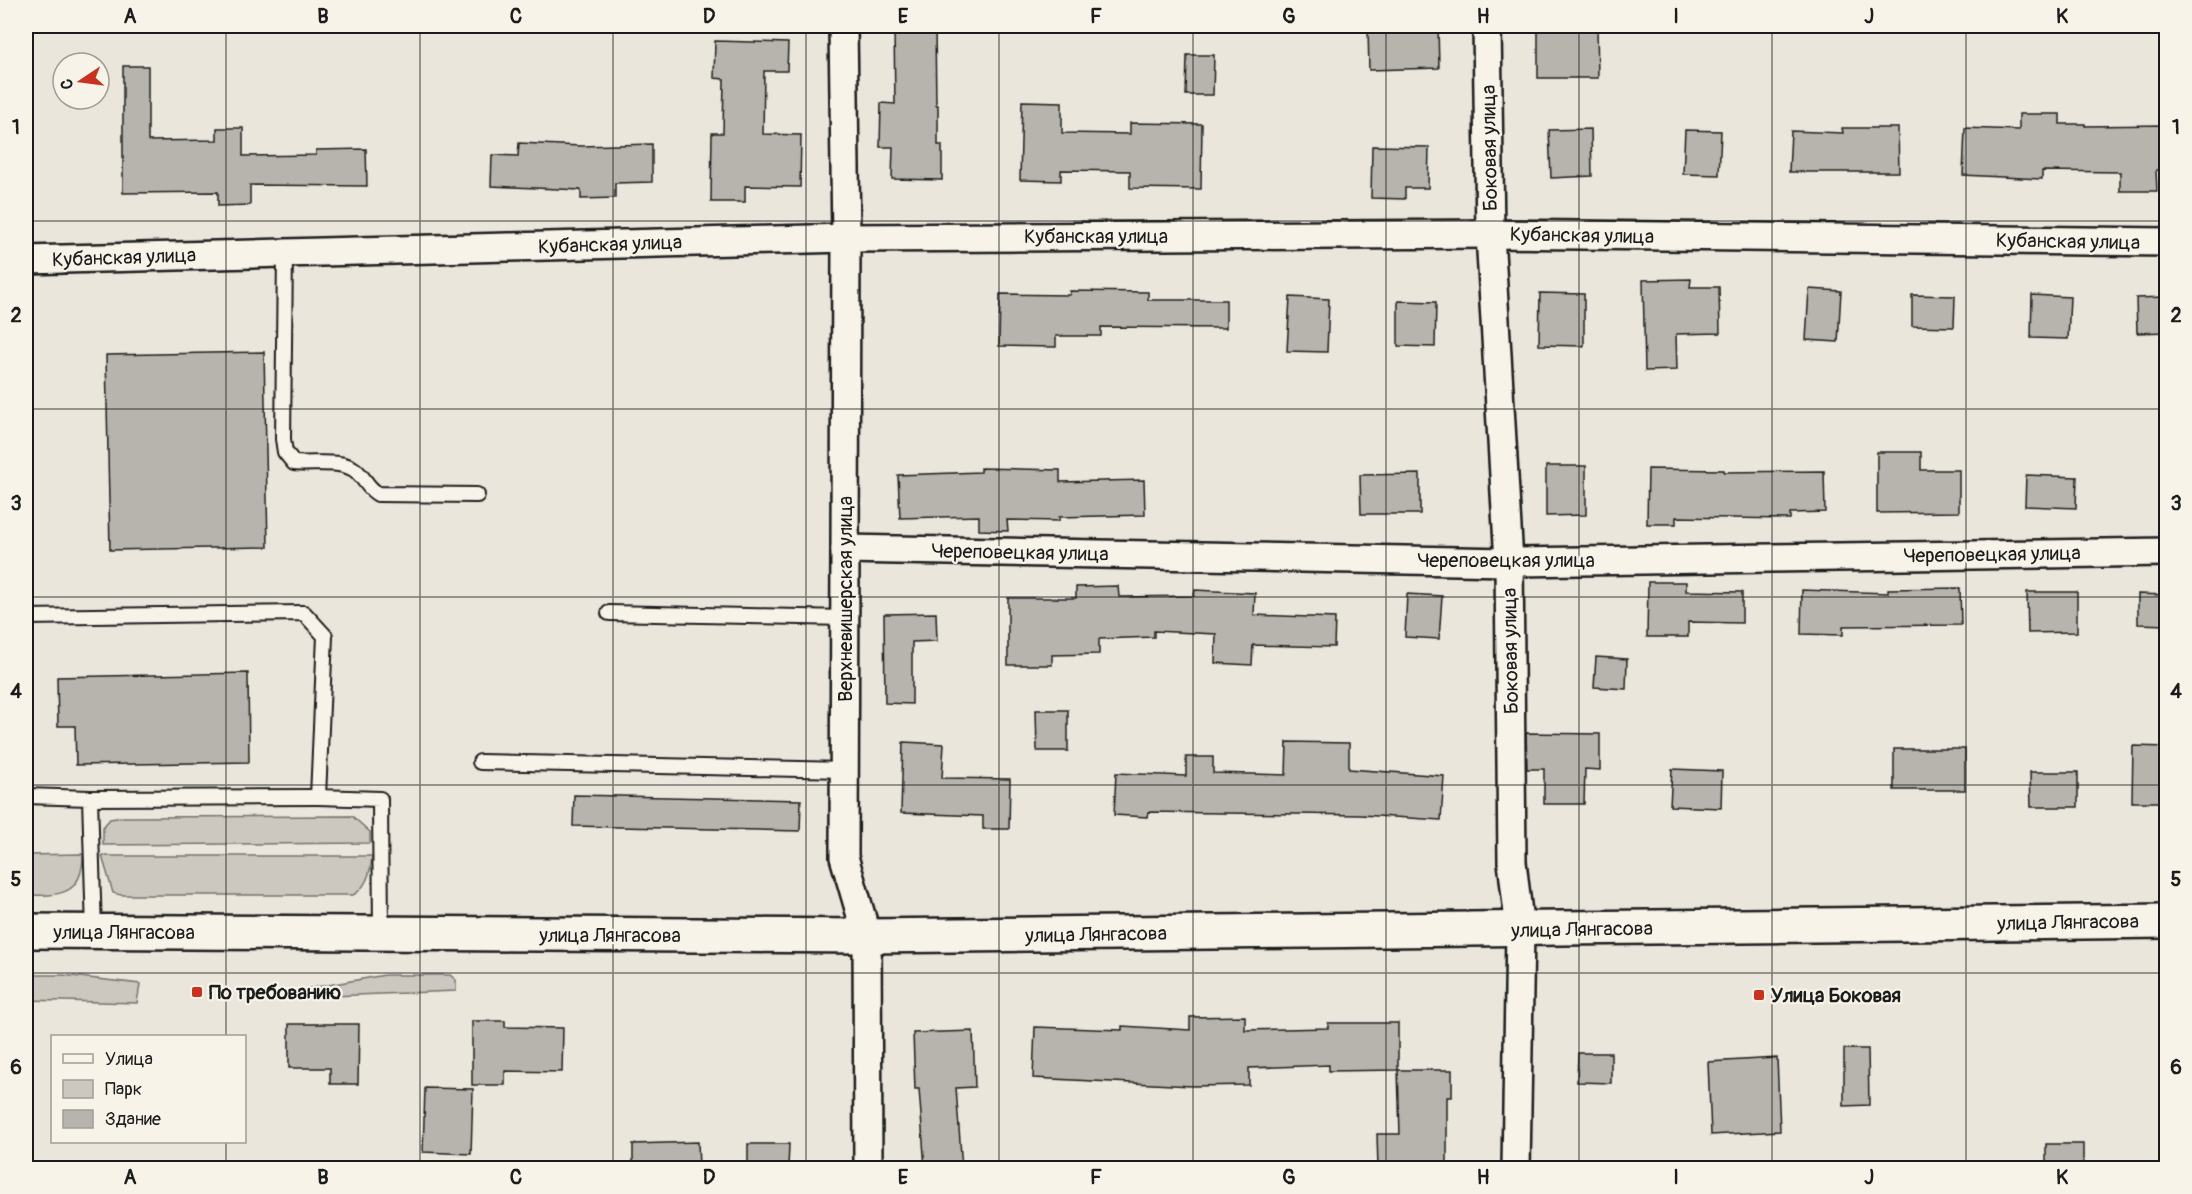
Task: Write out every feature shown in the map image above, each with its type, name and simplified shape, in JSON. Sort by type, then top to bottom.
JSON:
[{"type":"main road","name":"улица Лянгасова","points":[[26,932],[867,936],[2166,921]]},
{"type":"street","name":"Верхневишерская улица","points":[[843,26],[846,238],[844,857],[867,936],[868,1168]]},
{"type":"street","name":"Боковая улица","points":[[1487,26],[1490,234],[1509,562],[1512,862],[1520,930],[1516,1168]]},
{"type":"street","name":"Кубанская улица","points":[[26,260],[846,238],[1490,234],[2166,242]]},
{"type":"street","name":"Череповецкая улица","points":[[845,549],[1509,562],[2166,552]]},
{"type":"lane","points":[[285,253],[283,439],[285,452],[294,463],[347,465],[356,471],[369,489],[378,494],[477,495]]},
{"type":"lane","points":[[26,617],[304,613],[325,636],[318,797]]},
{"type":"lane","points":[[609,613],[845,618]]},
{"type":"lane","points":[[480,762],[844,770]]},
{"type":"lane","points":[[26,796],[380,799],[381,933]]},
{"type":"lane","points":[[90,798],[94,932]]},
{"type":"green space","points":[[352,816],[370,832],[370,843],[103,845],[103,827],[110,819],[123,817]]},
{"type":"green space","points":[[83,854],[82,868],[74,886],[59,894],[26,895],[26,855]]},
{"type":"green space","points":[[102,856],[372,856],[367,878],[358,892],[353,895],[121,895],[113,893]]},
{"type":"green space","points":[[26,975],[63,975],[140,984],[137,1003],[26,1000]]},
{"type":"green space","points":[[385,975],[450,975],[456,980],[456,991],[306,997],[306,989]]},
{"type":"building","points":[[894,26],[935,26],[936,105],[938,105],[938,145],[942,145],[942,180],[892,179],[893,147],[880,147],[881,103],[895,104]]},
{"type":"building","points":[[1538,26],[1597,26],[1598,78],[1538,78]]},
{"type":"building","points":[[1438,27],[1439,68],[1369,70],[1368,29]]},
{"type":"building","points":[[715,41],[788,43],[787,71],[764,71],[763,134],[801,135],[800,187],[745,186],[745,202],[711,202],[712,133],[723,133],[724,79],[714,78]]},
{"type":"building","points":[[1187,55],[1214,55],[1213,95],[1186,95]]},
{"type":"building","points":[[123,66],[148,66],[148,141],[217,140],[217,128],[243,128],[243,156],[316,155],[316,150],[366,149],[367,186],[250,185],[250,205],[218,206],[218,192],[123,193]]},
{"type":"building","points":[[1022,101],[1062,102],[1062,133],[1130,134],[1130,123],[1202,124],[1201,189],[1130,188],[1130,171],[1061,170],[1061,181],[1020,180]]},
{"type":"building","points":[[2019,114],[2060,114],[2060,124],[2085,124],[2085,126],[2166,125],[2166,170],[2156,170],[2157,191],[2120,191],[2120,172],[2042,171],[2042,179],[1963,175],[1965,128],[2019,130]]},
{"type":"building","points":[[1842,128],[1898,128],[1899,172],[1789,172],[1791,131],[1843,133]]},
{"type":"building","points":[[1591,129],[1592,176],[1551,178],[1549,130]]},
{"type":"building","points":[[1685,130],[1721,131],[1719,175],[1683,174]]},
{"type":"building","points":[[519,143],[581,146],[652,144],[652,182],[615,183],[615,198],[581,199],[581,190],[491,186],[492,155],[518,156]]},
{"type":"building","points":[[1372,146],[1429,147],[1428,188],[1405,188],[1405,199],[1371,198]]},
{"type":"building","points":[[1691,279],[1690,287],[1719,287],[1720,333],[1676,334],[1677,370],[1645,371],[1643,280]]},
{"type":"building","points":[[1809,289],[1841,291],[1838,342],[1806,340]]},
{"type":"building","points":[[1070,291],[1148,292],[1148,300],[1226,300],[1226,328],[1101,327],[1101,336],[1056,336],[1056,347],[999,346],[1000,294],[1070,295]]},
{"type":"building","points":[[1540,293],[1584,294],[1584,346],[1539,345]]},
{"type":"building","points":[[1912,295],[1955,296],[1954,327],[1912,326]]},
{"type":"building","points":[[2032,295],[2070,297],[2068,339],[2031,338]]},
{"type":"building","points":[[1290,297],[1329,299],[1327,352],[1287,351]]},
{"type":"building","points":[[2166,297],[2166,332],[2137,333],[2136,298]]},
{"type":"building","points":[[1398,301],[1436,302],[1435,347],[1398,346]]},
{"type":"building","points":[[264,352],[268,547],[110,550],[106,355]]},
{"type":"building","points":[[1877,452],[1921,452],[1921,470],[1959,470],[1959,512],[1877,513]]},
{"type":"building","points":[[1546,466],[1586,466],[1586,515],[1546,516]]},
{"type":"building","points":[[981,468],[1060,470],[1060,482],[1144,480],[1145,515],[1059,517],[1059,521],[1007,520],[1008,531],[979,530],[979,516],[900,518],[898,475],[981,472]]},
{"type":"building","points":[[1648,469],[1724,470],[1724,472],[1824,471],[1825,512],[1790,513],[1790,519],[1676,517],[1676,524],[1647,524]]},
{"type":"building","points":[[1420,474],[1420,514],[1361,514],[1360,475]]},
{"type":"building","points":[[2026,475],[2077,477],[2076,508],[2025,506]]},
{"type":"building","points":[[1648,582],[1686,582],[1686,591],[1742,592],[1742,623],[1688,622],[1688,637],[1647,637]]},
{"type":"building","points":[[1118,586],[1119,597],[1194,596],[1195,590],[1255,593],[1254,615],[1335,618],[1334,647],[1253,645],[1252,665],[1215,663],[1216,634],[1154,631],[1154,637],[1099,639],[1099,654],[1052,655],[1052,665],[1008,665],[1008,598],[1076,598],[1076,587]]},
{"type":"building","points":[[1960,588],[1961,625],[1843,626],[1843,635],[1801,634],[1802,590],[1888,593],[1888,589]]},
{"type":"building","points":[[2027,592],[2077,592],[2077,632],[2028,633]]},
{"type":"building","points":[[1407,594],[1442,596],[1439,639],[1405,637]]},
{"type":"building","points":[[2138,594],[2166,595],[2166,625],[2138,624]]},
{"type":"building","points":[[936,613],[937,641],[912,642],[912,704],[885,703],[884,614]]},
{"type":"building","points":[[1596,657],[1627,659],[1626,689],[1594,687]]},
{"type":"building","points":[[248,673],[249,762],[76,765],[75,726],[58,726],[57,677]]},
{"type":"building","points":[[1036,710],[1068,710],[1068,751],[1037,751]]},
{"type":"building","points":[[1526,733],[1600,734],[1600,770],[1585,769],[1584,804],[1544,804],[1544,769],[1527,769]]},
{"type":"building","points":[[903,742],[944,744],[942,778],[1010,779],[1009,829],[983,829],[983,816],[901,813]]},
{"type":"building","points":[[1287,742],[1349,743],[1349,769],[1444,776],[1441,820],[1361,815],[1148,812],[1147,817],[1114,815],[1116,773],[1186,776],[1186,757],[1213,757],[1213,773],[1286,775]]},
{"type":"building","points":[[2133,746],[2166,747],[2166,802],[2132,802]]},
{"type":"building","points":[[1894,749],[1965,749],[1965,790],[1894,790]]},
{"type":"building","points":[[1672,769],[1722,771],[1721,808],[1670,806]]},
{"type":"building","points":[[2030,772],[2078,772],[2078,807],[2031,807]]},
{"type":"building","points":[[574,795],[801,800],[800,831],[573,826]]},
{"type":"building","points":[[1245,1016],[1245,1030],[1328,1028],[1328,1023],[1398,1023],[1398,1070],[1329,1071],[1329,1065],[1249,1068],[1249,1085],[1192,1086],[1033,1078],[1035,1027],[1122,1030],[1122,1026],[1190,1030],[1190,1017]]},
{"type":"building","points":[[472,1021],[505,1021],[505,1027],[563,1028],[562,1072],[505,1071],[505,1085],[472,1085]]},
{"type":"building","points":[[289,1024],[359,1024],[358,1084],[330,1084],[330,1068],[289,1068]]},
{"type":"building","points":[[973,1031],[975,1087],[956,1088],[962,1168],[925,1168],[919,1089],[915,1089],[913,1033]]},
{"type":"building","points":[[1844,1049],[1868,1049],[1869,1105],[1844,1106]]},
{"type":"building","points":[[1578,1053],[1611,1053],[1611,1083],[1577,1082]]},
{"type":"building","points":[[1777,1058],[1780,1131],[1711,1135],[1708,1062]]},
{"type":"building","points":[[1398,1070],[1452,1070],[1452,1097],[1447,1097],[1447,1167],[1378,1168],[1377,1134],[1400,1134]]},
{"type":"building","points":[[425,1088],[473,1089],[471,1154],[423,1152]]},
{"type":"building","points":[[698,1142],[699,1168],[633,1168],[633,1144]]},
{"type":"building","points":[[748,1144],[789,1144],[788,1168],[748,1168]]},
{"type":"building","points":[[2046,1144],[2083,1144],[2083,1168],[2046,1168]]},
{"type":"place","name":"По требованию","points":[[197,992]]},
{"type":"place","name":"Улица Боковая","points":[[1759,995]]}]
